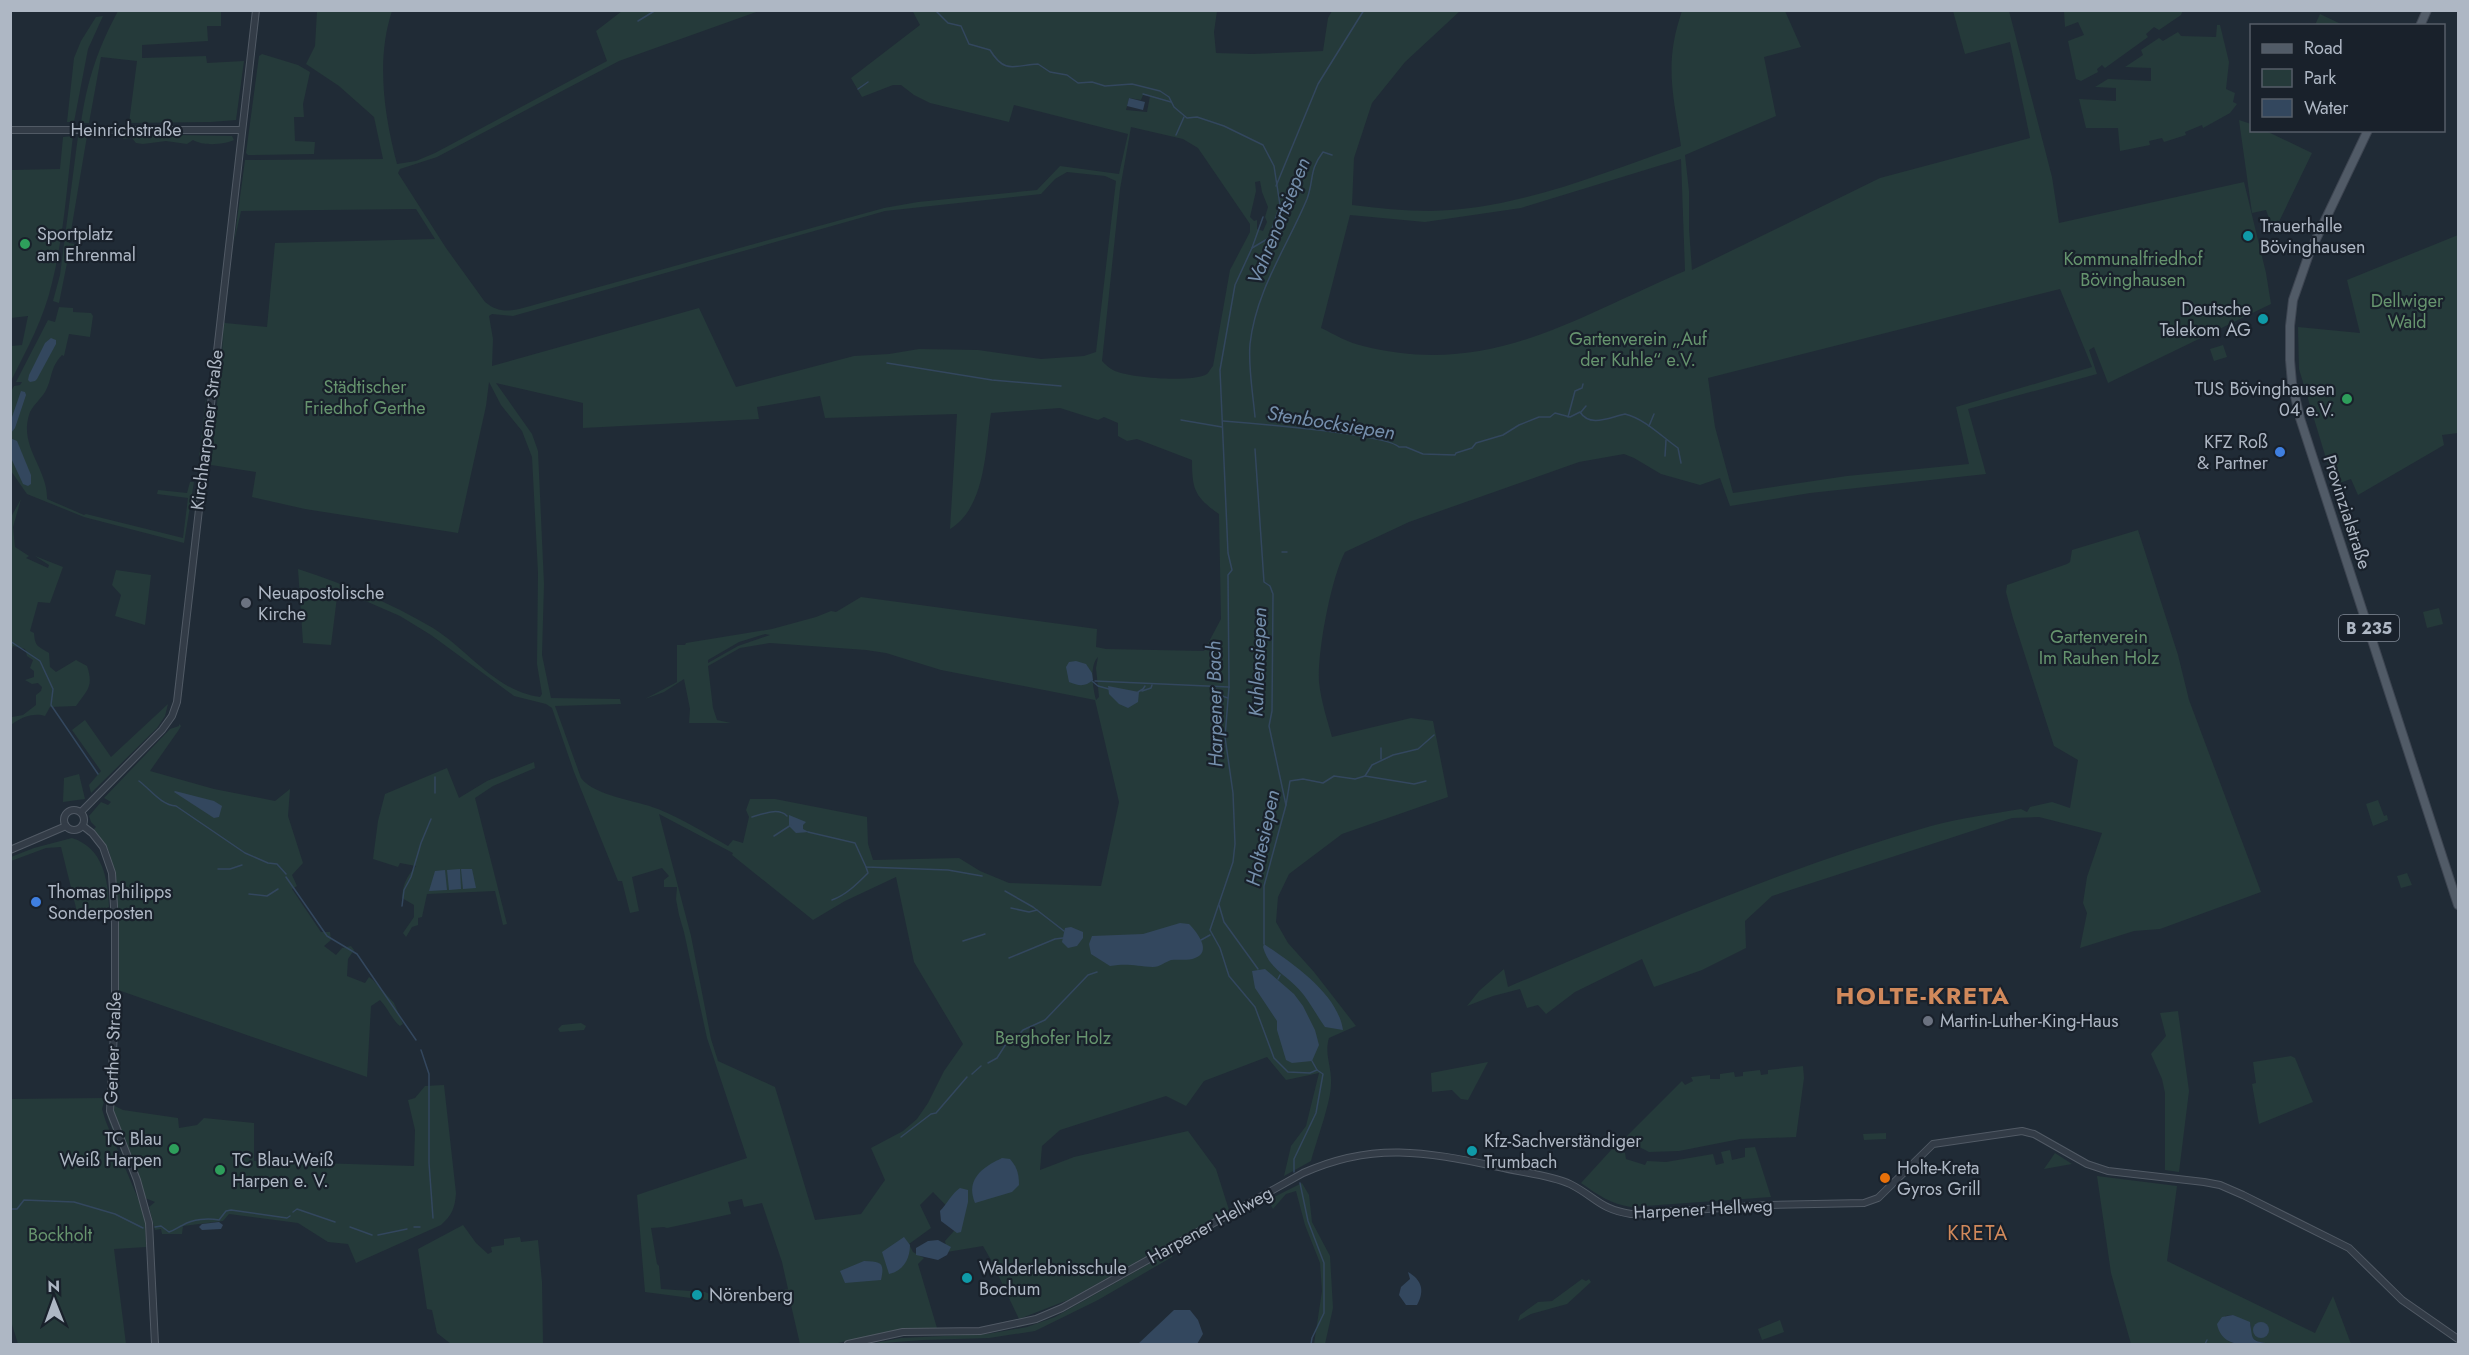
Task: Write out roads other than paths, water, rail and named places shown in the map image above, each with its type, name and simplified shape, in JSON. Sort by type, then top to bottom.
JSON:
[{"type":"main road","points":[[2421,24],[2427,10]]},
{"type":"main road","name":"Provinzialstraße","points":[[2367,132],[2298,282],[2290,326],[2291,377],[2301,418],[2458,905]]},
{"type":"street","name":"Kirchharpener Straße","points":[[81,812],[162,730],[177,705],[256,10]]},
{"type":"street","name":"Heinrichstraße","points":[[10,130],[242,130]]},
{"type":"street","points":[[75,810],[81,812],[84,817],[83,826],[74,831],[66,826],[64,819],[67,813],[75,810]]},
{"type":"street","points":[[10,850],[66,826]]},
{"type":"street","name":"Gerther Straße","points":[[83,826],[103,847],[112,873],[116,923],[110,1112],[137,1180],[149,1222],[152,1249],[154,1344]]},
{"type":"street","name":"Harpener Hellweg","points":[[848,1344],[903,1332],[980,1331],[1036,1319],[1062,1308],[1303,1173],[1330,1162],[1358,1155],[1393,1152],[1433,1153],[1571,1185],[1612,1211],[1640,1214],[1768,1205],[1864,1203],[1882,1195],[1933,1144],[2022,1131],[2034,1134],[2087,1164],[2108,1171],[2204,1182],[2220,1185],[2243,1195],[2349,1248],[2402,1300],[2458,1339]]},
{"type":"water","points":[[1129,98],[1145,102],[1143,110],[1127,106]]},
{"type":"water","points":[[51,338],[56,340],[56,344],[37,379],[30,382],[29,375],[45,343]]},
{"type":"water","points":[[21,391],[26,395],[15,428],[11,433],[11,420]]},
{"type":"water","points":[[10,438],[17,441],[31,475],[31,484],[28,486],[23,484],[11,458]]},
{"type":"water","points":[[1076,661],[1086,664],[1092,673],[1093,680],[1087,684],[1069,682],[1066,667],[1069,662]]},
{"type":"water","points":[[1108,686],[1139,692],[1138,702],[1128,708],[1119,704],[1109,694]]},
{"type":"water","points":[[175,791],[214,801],[222,806],[219,817],[214,818]]},
{"type":"water","points":[[789,815],[806,822],[803,829],[809,832],[796,833],[789,826]]},
{"type":"water","points":[[460,869],[461,889],[449,890],[447,870]]},
{"type":"water","points":[[461,869],[472,869],[476,888],[463,889]]},
{"type":"water","points":[[445,870],[447,890],[429,891],[435,871]]},
{"type":"water","points":[[1180,923],[1189,924],[1202,942],[1202,951],[1195,958],[1171,960],[1156,967],[1110,966],[1091,954],[1089,944],[1092,936],[1143,934]]},
{"type":"water","points":[[1071,927],[1083,932],[1083,938],[1077,946],[1068,948],[1062,942],[1065,928]]},
{"type":"water","points":[[1264,944],[1300,970],[1323,992],[1339,1017],[1343,1030],[1325,1027],[1298,988],[1270,962],[1263,947]]},
{"type":"water","points":[[1265,969],[1294,994],[1303,1006],[1315,1030],[1319,1045],[1312,1061],[1292,1063],[1286,1060],[1277,1030],[1277,1021],[1255,988],[1252,971]]},
{"type":"water","points":[[1002,1158],[1010,1159],[1014,1165],[1019,1185],[1012,1192],[975,1203],[972,1187],[974,1181],[988,1165]]},
{"type":"water","points":[[960,1188],[968,1190],[968,1202],[961,1232],[957,1233],[941,1221],[940,1211]]},
{"type":"water","points":[[219,1222],[223,1225],[221,1229],[202,1230],[199,1227],[202,1224]]},
{"type":"water","points":[[904,1237],[910,1245],[907,1260],[902,1267],[889,1274],[882,1252]]},
{"type":"water","points":[[938,1240],[951,1247],[947,1255],[938,1260],[916,1255],[916,1248],[928,1241]]},
{"type":"water","points":[[864,1261],[878,1263],[882,1266],[881,1280],[845,1283],[840,1271]]},
{"type":"water","points":[[1408,1272],[1421,1286],[1421,1295],[1417,1305],[1406,1305],[1399,1295],[1401,1287],[1410,1279]]},
{"type":"water","points":[[1174,1310],[1190,1310],[1198,1320],[1203,1334],[1197,1344],[1138,1344]]},
{"type":"water","points":[[2233,1315],[2250,1322],[2256,1341],[2271,1344],[2238,1344],[2225,1338],[2217,1324],[2222,1317]]},
{"type":"water","points":[[2261,1322],[2267,1324],[2269,1330],[2267,1336],[2261,1338],[2255,1336],[2253,1330],[2255,1324]]},
{"type":"waterway","points":[[638,21],[656,10]]},
{"type":"waterway","name":"Harpener Bach","points":[[935,10],[948,23],[961,26],[969,44],[990,50],[995,58],[1006,66],[1038,64],[1050,72],[1067,75],[1078,83],[1092,82],[1105,86],[1132,84],[1160,91],[1169,97],[1174,107],[1187,118],[1197,117],[1224,126],[1263,145],[1274,166],[1280,205],[1269,238],[1252,248],[1235,285],[1220,370],[1228,553],[1232,570],[1228,575],[1229,687],[1225,737],[1233,793],[1235,844],[1233,862],[1210,930],[1220,948],[1229,976],[1255,1007],[1274,1058],[1288,1072],[1310,1073],[1317,1070],[1323,1074],[1316,1113],[1294,1159],[1294,1172]]},
{"type":"waterway","points":[[1276,186],[1318,84],[1364,10]]},
{"type":"waterway","points":[[858,89],[868,82]]},
{"type":"waterway","points":[[1143,94],[1171,102]]},
{"type":"waterway","points":[[1176,135],[1184,117]]},
{"type":"waterway","name":"Vahrenortsiepen","points":[[1255,417],[1250,371],[1253,324],[1265,287],[1307,199],[1316,164],[1323,152],[1332,155]]},
{"type":"waterway","points":[[1252,248],[1263,217]]},
{"type":"waterway","points":[[887,363],[992,380],[1061,386]]},
{"type":"waterway","points":[[1568,417],[1575,391],[1582,388],[1583,384]]},
{"type":"waterway","points":[[1581,412],[1586,406]]},
{"type":"waterway","name":"Stenbocksiepen","points":[[1223,421],[1344,434],[1389,442],[1423,454],[1455,455],[1472,448],[1476,443],[1503,435],[1519,425],[1539,417],[1550,417],[1555,413],[1570,417],[1580,412],[1584,417],[1595,420],[1625,414],[1646,424],[1678,448],[1681,463]]},
{"type":"waterway","points":[[1649,426],[1654,414]]},
{"type":"waterway","points":[[1181,420],[1222,427]]},
{"type":"waterway","name":"Stenbocksiepen","points":[[1665,456],[1666,440]]},
{"type":"waterway","name":"Kuhlensiepen","points":[[1255,449],[1264,582],[1270,586],[1273,594],[1272,711],[1269,726],[1286,805]]},
{"type":"waterway","points":[[1282,552],[1287,552]]},
{"type":"waterway","points":[[10,641],[40,661],[53,689],[51,705],[98,774]]},
{"type":"waterway","points":[[1092,681],[1098,686],[1109,689]]},
{"type":"waterway","points":[[1095,681],[1229,687]]},
{"type":"waterway","points":[[1142,691],[1151,688],[1152,685]]},
{"type":"waterway","points":[[1138,692],[1145,686]]},
{"type":"waterway","points":[[1215,688],[1219,695],[1228,698]]},
{"type":"waterway","name":"Holtesiepen","points":[[1264,944],[1264,886],[1286,805],[1290,781],[1303,779],[1323,783],[1334,776],[1355,779],[1365,776],[1372,765],[1393,755],[1418,749],[1434,735]]},
{"type":"waterway","points":[[1381,748],[1381,759]]},
{"type":"waterway","name":"Holtesiepen","points":[[1365,776],[1414,784],[1426,781]]},
{"type":"waterway","points":[[435,777],[435,793]]},
{"type":"waterway","points":[[139,781],[161,800],[176,806],[245,853],[268,863],[277,864],[286,874]]},
{"type":"waterway","points":[[752,817],[775,812],[787,816]]},
{"type":"waterway","points":[[402,906],[404,890],[411,877],[431,819]]},
{"type":"waterway","points":[[774,836],[791,825]]},
{"type":"waterway","points":[[808,832],[855,843],[866,867],[948,870],[982,876]]},
{"type":"waterway","points":[[218,869],[230,869],[242,865]]},
{"type":"waterway","points":[[832,900],[847,892],[864,877],[868,873],[866,867]]},
{"type":"waterway","points":[[286,877],[327,936],[357,954],[416,1040]]},
{"type":"waterway","points":[[249,894],[267,896],[278,889]]},
{"type":"waterway","points":[[1005,891],[1033,907],[1064,931]]},
{"type":"waterway","points":[[1219,905],[1224,922],[1258,969]]},
{"type":"waterway","points":[[1011,908],[1029,912],[1037,910]]},
{"type":"waterway","points":[[963,941],[985,934]]},
{"type":"waterway","points":[[1201,940],[1210,935]]},
{"type":"waterway","points":[[1009,958],[1055,939],[1063,938]]},
{"type":"waterway","points":[[988,1063],[997,1058],[1006,1044],[1012,1042],[1023,1030],[1045,1020],[1088,975],[1097,972]]},
{"type":"waterway","points":[[1278,979],[1280,975]]},
{"type":"waterway","points":[[421,1050],[429,1074],[429,1163],[433,1218]]},
{"type":"waterway","points":[[1312,1061],[1317,1070]]},
{"type":"waterway","points":[[972,1074],[981,1066]]},
{"type":"waterway","points":[[901,1137],[931,1114],[936,1113],[967,1077]]},
{"type":"waterway","name":"Harpener Bach","points":[[1300,1183],[1308,1221],[1324,1263],[1324,1313],[1311,1344]]},
{"type":"waterway","points":[[10,1209],[17,1209],[24,1200],[74,1202],[115,1214],[143,1228]]},
{"type":"waterway","points":[[293,1212],[297,1209],[335,1222]]},
{"type":"waterway","points":[[155,1227],[161,1226],[169,1232],[196,1220],[219,1220],[226,1211],[231,1210],[287,1218],[290,1216]]},
{"type":"waterway","points":[[350,1227],[372,1235]]},
{"type":"waterway","points":[[414,1227],[420,1227]]},
{"type":"waterway","points":[[378,1235],[407,1229]]},
{"type":"waterway","points":[[2205,1344],[2207,1340]]},
{"type":"place","name":"Trauerhalle Bövinghausen","points":[[2248,236]]},
{"type":"place","name":"Sportplatz am Ehrenmal","points":[[25,244]]},
{"type":"place","name":"Deutsche Telekom AG","points":[[2263,319]]},
{"type":"place","name":"TUS Bövinghausen 04 e.V.","points":[[2347,399]]},
{"type":"place","name":"KFZ Roß & Partner","points":[[2280,452]]},
{"type":"place","name":"Neuapostolische Kirche","points":[[246,603]]},
{"type":"place","name":"Thomas Philipps Sonderposten","points":[[36,902]]},
{"type":"place","name":"Martin-Luther-King-Haus","points":[[1928,1021]]},
{"type":"place","name":"TC Blau Weiß Harpen","points":[[174,1149]]},
{"type":"place","name":"Kfz-Sachverständiger Trumbach","points":[[1472,1151]]},
{"type":"place","name":"TC Blau-Weiß Harpen e. V.","points":[[220,1170]]},
{"type":"place","name":"Holte-Kreta Gyros Grill","points":[[1885,1178]]},
{"type":"place","name":"Walderlebnisschule Bochum","points":[[967,1278]]},
{"type":"place","name":"Nörenberg","points":[[697,1295]]},
{"type":"district","name":"HOLTE-KRETA","points":[[1923,995]]},
{"type":"district","name":"KRETA","points":[[1978,1233]]},
{"type":"park label","name":"Kommunalfriedhof Bövinghausen","points":[[2133,269]]},
{"type":"park label","name":"Dellwiger Wald","points":[[2407,311]]},
{"type":"park label","name":"Gartenverein „Auf der Kuhle“ e.V.","points":[[1638,349]]},
{"type":"park label","name":"Städtischer Friedhof Gerthe","points":[[365,397]]},
{"type":"park label","name":"Gartenverein Im Rauhen Holz","points":[[2099,647]]},
{"type":"park label","name":"Berghofer Holz","points":[[1053,1038]]},
{"type":"park label","name":"Bockholt","points":[[60,1235]]}]
